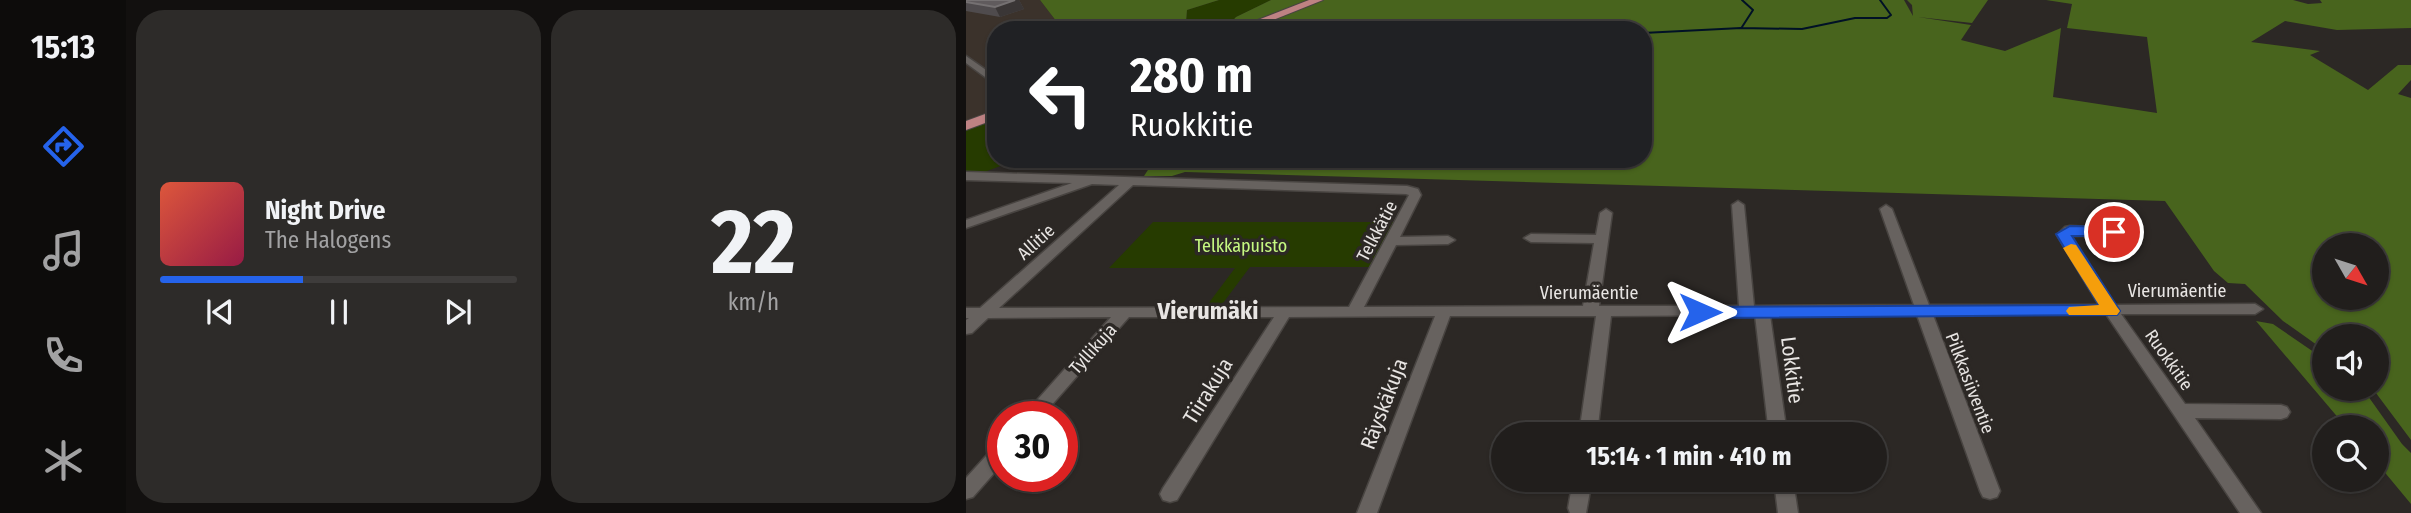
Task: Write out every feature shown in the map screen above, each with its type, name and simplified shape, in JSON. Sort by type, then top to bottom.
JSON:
[{"type":"main road","points":[[1261,21],[1318,0]]},
{"type":"main road","points":[[966,126],[987,118]]},
{"type":"street","points":[[966,59],[987,75]]},
{"type":"street","name":"Telkkätie","points":[[966,176],[1414,192],[1415,195],[1354,312]]},
{"type":"street","points":[[966,223],[1089,181]]},
{"type":"street","name":"Allitie","points":[[966,329],[987,313],[1129,182]]},
{"type":"street","name":"Lokkitie","points":[[1738,205],[1776,422]]},
{"type":"street","name":"Pilkkasiiventie","points":[[1886,209],[1990,491]]},
{"type":"street","points":[[1589,422],[1601,239],[1606,213]]},
{"type":"street","name":"Ruokkitie","points":[[2114,232],[2070,230],[2064,234],[2111,311],[2251,513]]},
{"type":"street","points":[[1531,239],[1601,239]]},
{"type":"street","points":[[1391,241],[1448,240]]},
{"type":"street","name":"Vierumäentie","points":[[966,313],[2255,309]]},
{"type":"street","name":"Tyllikuja","points":[[1045,401],[1125,312]]},
{"type":"street","name":"Räyskäkuja","points":[[1367,513],[1444,312]]},
{"type":"street","name":"Tiirakuja","points":[[1170,494],[1284,313]]},
{"type":"street","points":[[2180,411],[2281,412]]},
{"type":"street","points":[[966,491],[987,468]]},
{"type":"street","points":[[1578,508],[1580,492]]},
{"type":"street","points":[[1785,492],[1788,513]]},
{"type":"shaded area","points":[[966,0],[1040,0],[1056,21],[987,21],[987,113],[966,122]]},
{"type":"green space","points":[[1040,0],[1219,0],[1187,10],[1186,21],[1056,21]]},
{"type":"green space","points":[[1219,0],[1271,0],[1233,21],[1186,21],[1187,10]]},
{"type":"green space","points":[[1271,0],[1314,0],[1257,21],[1232,21]]},
{"type":"green space","points":[[1321,0],[1904,0],[1913,16],[1912,5],[1907,0],[1988,0],[1972,23],[1918,17],[1971,25],[1961,40],[2005,51],[2061,28],[2053,97],[2157,113],[2147,37],[2067,28],[2072,4],[2046,0],[2293,0],[2308,4],[2322,3],[2320,0],[2411,0],[2411,28],[2337,30],[2285,21],[2251,42],[2320,51],[2310,55],[2368,90],[2398,65],[2411,65],[2411,80],[2398,94],[2411,98],[2411,440],[2382,401],[2389,401],[2389,324],[2312,324],[2312,342],[2283,321],[2245,284],[2228,283],[2214,271],[2165,201],[1185,172],[1172,176],[1144,176],[1149,168],[1652,168],[1652,21],[1264,21]]},
{"type":"green space","points":[[987,120],[987,168],[995,168],[979,174],[966,174],[966,129]]},
{"type":"green space","name":"Telkkäpuisto","points":[[1153,222],[1397,222],[1371,267],[1250,267],[1220,307],[1205,308],[1235,268],[1109,268]]},
{"type":"green space","points":[[2256,321],[2273,324],[2312,351],[2312,387]]},
{"type":"green space","points":[[2324,401],[2372,401],[2381,415],[2336,415]]},
{"type":"green space","points":[[2389,426],[2411,453],[2411,504],[2389,477]]},
{"type":"building","points":[[966,0],[1015,0],[995,7]]},
{"type":"waterway","points":[[1742,0],[1753,10],[1742,27]]},
{"type":"waterway","points":[[1652,33],[1741,28],[1802,29],[1855,18],[1887,18],[1891,15],[1880,0]]},
{"type":"slow traffic","points":[[2071,248],[2111,311],[2075,311]]},
{"type":"district","name":"Vierumäki","points":[[1208,311]]},
{"type":"route","points":[[1700,312],[2111,311],[2064,234],[2070,230],[2114,232]]}]
